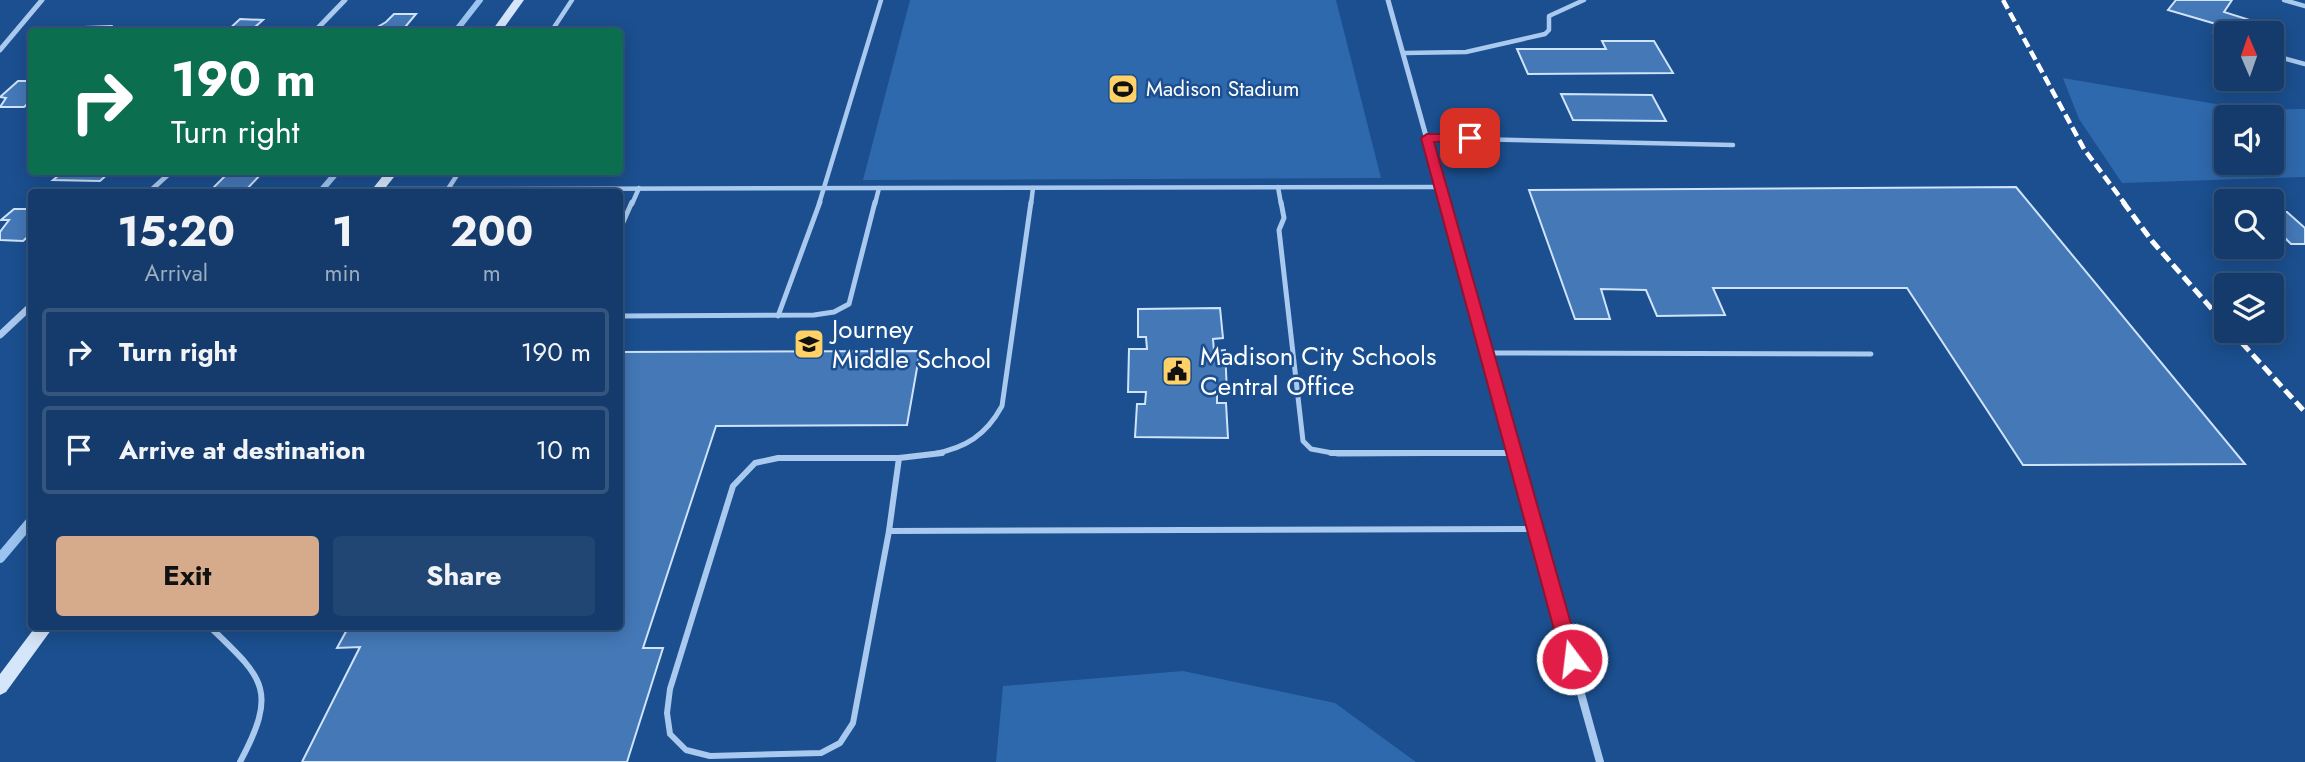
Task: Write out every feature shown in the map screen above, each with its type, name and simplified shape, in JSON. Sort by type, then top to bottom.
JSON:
[{"type":"street","points":[[0,50],[42,0]]},
{"type":"street","points":[[318,28],[345,0]]},
{"type":"street","points":[[499,28],[519,0]]},
{"type":"street","points":[[1388,0],[1600,762]]},
{"type":"street","points":[[152,189],[168,175]]},
{"type":"street","points":[[0,335],[28,309]]},
{"type":"street","points":[[0,687],[44,630]]},
{"type":"lane","points":[[554,28],[572,0]]},
{"type":"lane","points":[[778,316],[825,188],[881,0]]},
{"type":"lane","points":[[1404,53],[1466,52],[1545,34],[1549,30],[1549,16],[1584,0]]},
{"type":"lane","points":[[2284,0],[2305,6]]},
{"type":"lane","points":[[2284,58],[2305,64]]},
{"type":"lane","points":[[1427,138],[1733,145]]},
{"type":"lane","points":[[1278,187],[1284,218],[1279,230],[1303,441],[1311,449],[1338,454],[1515,453]]},
{"type":"lane","points":[[575,189],[1441,187]]},
{"type":"lane","points":[[623,223],[639,188]]},
{"type":"lane","points":[[623,316],[814,316],[834,312],[849,304],[879,188]]},
{"type":"lane","points":[[899,458],[889,531],[853,723],[840,743],[821,753],[789,756],[710,756],[686,750],[670,734],[667,713],[670,689],[733,486],[755,463],[778,458],[936,456],[956,450],[994,425],[1002,406],[1032,188]]},
{"type":"lane","points":[[1487,353],[1871,354]]},
{"type":"lane","points":[[889,531],[1536,530]]},
{"type":"lane","points":[[213,630],[257,674],[262,695],[252,740],[240,762]]},
{"type":"shaded area","name":"Madison Stadium","points":[[910,0],[1336,0],[1381,178],[863,180]]},
{"type":"shaded area","points":[[2063,78],[2222,105],[2214,105],[2214,175],[2284,175],[2284,109],[2305,109],[2305,177],[2122,183],[2079,119]]},
{"type":"shaded area","points":[[1183,671],[1335,703],[1416,762],[996,762],[1003,686]]},
{"type":"building","points":[[2176,0],[2232,0],[2224,12],[2253,21],[2214,21],[2214,23],[2168,10]]},
{"type":"building","points":[[394,14],[416,14],[404,28],[376,28]]},
{"type":"building","points":[[240,19],[263,20],[255,27],[269,27],[268,28],[230,28]]},
{"type":"building","points":[[111,26],[109,28],[84,27]]},
{"type":"building","points":[[1602,41],[1654,41],[1673,73],[1528,74],[1517,49],[1606,49]]},
{"type":"building","points":[[18,81],[27,81],[28,104],[24,107],[0,107],[6,98],[0,97]]},
{"type":"building","points":[[1561,94],[1652,95],[1666,121],[1573,120]]},
{"type":"building","points":[[59,175],[107,175],[100,181],[53,180]]},
{"type":"building","points":[[226,175],[260,175],[247,189],[212,189]]},
{"type":"building","points":[[2016,187],[2245,464],[2023,465],[1907,288],[1713,288],[1725,315],[1657,316],[1646,290],[1601,289],[1610,319],[1575,319],[1529,190]]},
{"type":"building","points":[[28,207],[28,237],[23,241],[0,240],[0,232],[9,220],[1,220],[14,209]]},
{"type":"building","points":[[2284,212],[2305,228],[2305,244],[2291,244],[2284,237]]},
{"type":"building","name":"Madison City Schools Central Office","points":[[1220,308],[1223,338],[1213,339],[1214,351],[1225,350],[1227,392],[1217,392],[1217,403],[1226,403],[1228,438],[1135,437],[1137,404],[1145,404],[1146,392],[1128,392],[1129,349],[1147,349],[1146,337],[1138,337],[1138,309]]},
{"type":"building","name":"Journey Middle School","points":[[920,351],[907,425],[716,426],[643,648],[663,648],[627,762],[302,762],[360,647],[337,648],[347,630],[623,630],[623,352]]},
{"type":"waterway","points":[[458,28],[480,0]]},
{"type":"waterway","points":[[323,189],[334,175]]},
{"type":"waterway","points":[[0,558],[28,525]]},
{"type":"railway","points":[[2003,0],[2084,149],[2125,204]]},
{"type":"railway","points":[[2123,202],[2152,241],[2214,311]]},
{"type":"railway","points":[[2242,343],[2305,412]]},
{"type":"place","name":"Madison Stadium","points":[[1123,89]]},
{"type":"place","name":"Journey Middle School","points":[[809,344]]},
{"type":"place","name":"Madison City Schools Central Office","points":[[1177,371]]},
{"type":"route","points":[[1470,138],[1427,138],[1572,659]]}]
